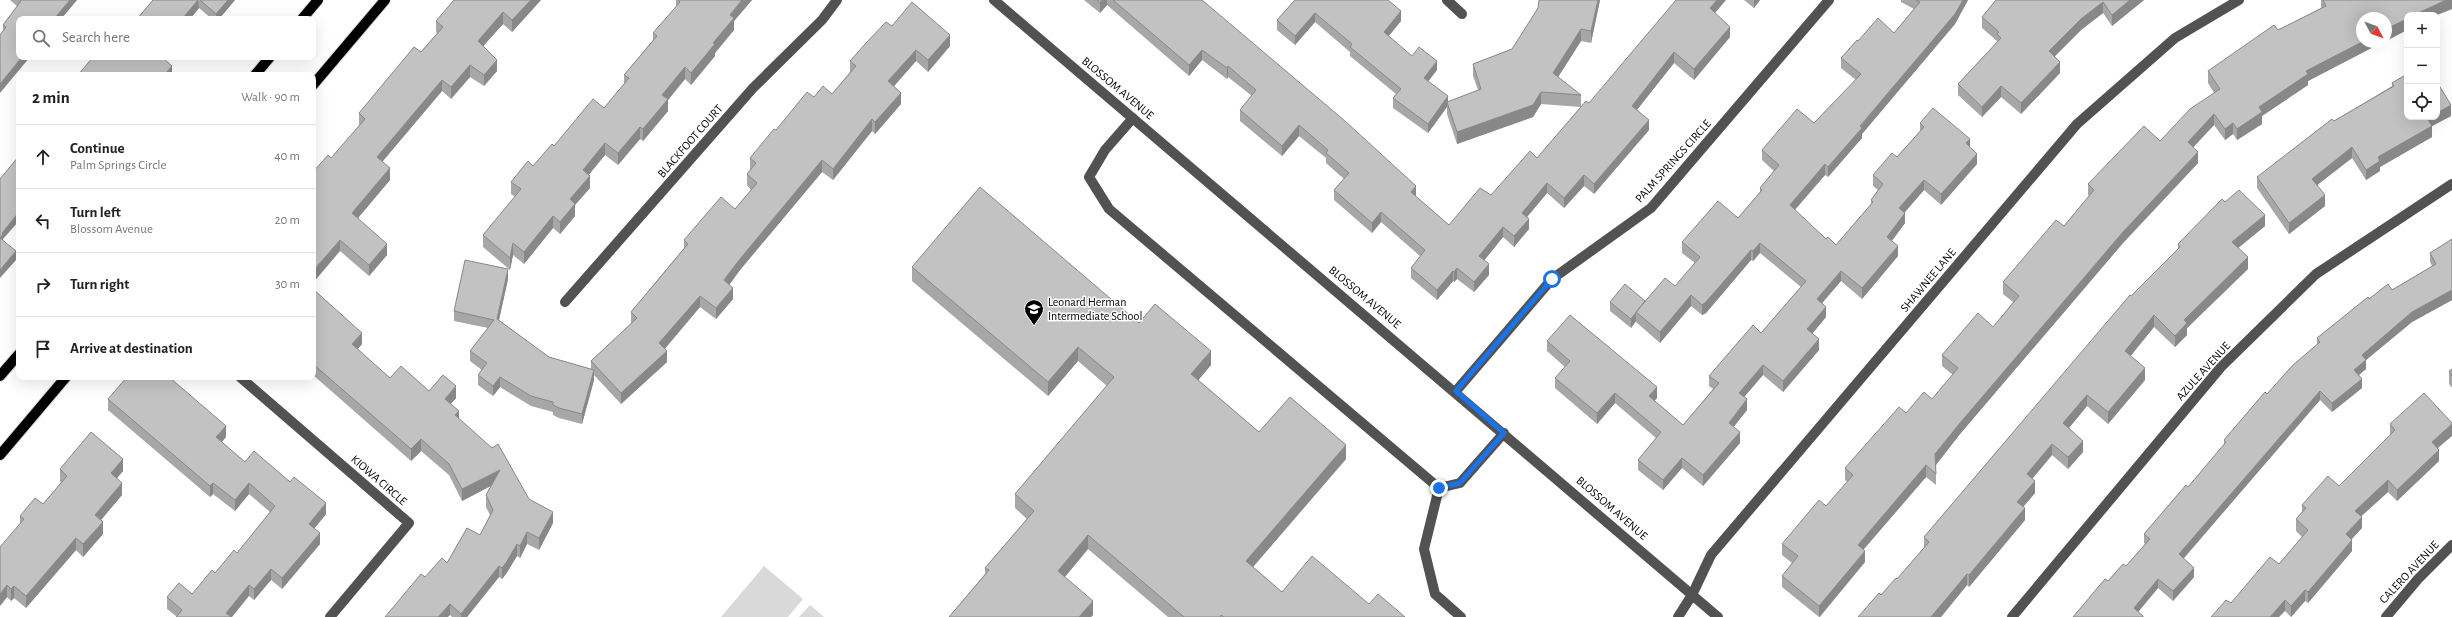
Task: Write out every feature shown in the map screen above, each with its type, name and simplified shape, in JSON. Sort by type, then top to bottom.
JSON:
[{"type":"main road","points":[[305,16],[318,0]]},
{"type":"main road","points":[[316,81],[385,0]]},
{"type":"main road","points":[[258,72],[268,60]]},
{"type":"main road","points":[[0,376],[16,357]]},
{"type":"main road","points":[[0,455],[63,380]]},
{"type":"street","name":"BLACKFOOT COURT","points":[[565,302],[753,88],[822,20],[837,0]]},
{"type":"street","name":"BLOSSOM AVENUE","points":[[994,0],[1456,391],[1718,617]]},
{"type":"street","points":[[1447,0],[1462,14]]},
{"type":"street","name":"PALM SPRINGS CIRCLE","points":[[1456,391],[1552,279],[1651,208],[1829,0]]},
{"type":"street","name":"SHAWNEE LANE","points":[[1678,617],[1692,594],[1711,555],[2077,124],[2175,38],[2239,0]]},
{"type":"street","points":[[1134,118],[1105,150],[1089,177],[1109,209],[1439,488]]},
{"type":"street","name":"AZULE AVENUE","points":[[2012,617],[2221,367],[2316,274],[2452,184]]},
{"type":"street","name":"KIOWA CIRCLE","points":[[243,380],[409,523],[330,617]]},
{"type":"street","points":[[1439,488],[1460,483],[1504,433]]},
{"type":"street","points":[[1439,488],[1424,550],[1435,594],[1461,617]]},
{"type":"street","name":"CALERO AVENUE","points":[[2386,617],[2418,579],[2452,545]]},
{"type":"shaded area","points":[[764,566],[803,599],[788,617],[721,617]]},
{"type":"shaded area","points":[[810,605],[824,617],[799,617]]},
{"type":"building","points":[[20,0],[70,0],[57,16],[16,16],[16,60],[20,60],[0,84],[0,35],[6,27],[3,25],[21,1]]},
{"type":"building","points":[[153,0],[198,0],[185,16],[140,16]]},
{"type":"building","points":[[200,0],[228,0],[216,14]]},
{"type":"building","points":[[454,0],[531,0],[512,20],[503,12],[478,41],[497,60],[484,75],[470,65],[451,87],[442,80],[377,157],[390,168],[352,213],[387,244],[369,265],[340,240],[316,268],[316,169],[328,155],[331,158],[365,119],[359,113],[414,47],[421,52],[443,27],[436,21]]},
{"type":"building","points":[[678,0],[742,0],[730,15],[734,18],[691,73],[685,67],[662,95],[668,99],[643,129],[640,127],[618,153],[605,143],[583,170],[590,176],[570,199],[575,204],[560,222],[553,216],[524,252],[513,243],[510,258],[483,235],[521,189],[511,182],[528,161],[533,166],[552,144],[554,146],[593,99],[604,108],[629,78],[624,75],[657,36],[653,33],[680,2]]},
{"type":"building","points":[[1113,0],[1202,0],[1345,121],[1416,186],[1411,192],[1449,225],[1480,188],[1491,195],[1530,151],[1537,158],[1586,101],[1589,103],[1676,0],[1717,0],[1710,8],[1730,27],[1694,69],[1674,52],[1632,106],[1649,120],[1594,184],[1584,175],[1564,198],[1547,183],[1522,213],[1529,219],[1514,236],[1503,227],[1479,256],[1489,264],[1474,282],[1457,268],[1437,290],[1411,268],[1425,250],[1381,212],[1372,223],[1334,190],[1349,173],[1326,153],[1328,150],[1299,125],[1282,146],[1240,110],[1256,90],[1228,66],[1227,68],[1202,50],[1189,65]]},
{"type":"building","points":[[1295,0],[1388,0],[1401,11],[1384,32],[1412,56],[1419,47],[1437,61],[1424,78],[1448,96],[1428,124],[1393,98],[1401,89],[1350,47],[1352,44],[1315,13],[1295,36],[1277,20]]},
{"type":"building","points":[[1539,0],[1598,0],[1591,31],[1581,29],[1553,73],[1581,95],[1541,92],[1533,105],[1457,132],[1447,102],[1481,89],[1473,64],[1512,49],[1538,8]]},
{"type":"building","points":[[1916,0],[1963,0],[1955,14],[1860,126],[1862,128],[1828,167],[1825,164],[1790,205],[1826,239],[1828,237],[1836,245],[1873,202],[1871,200],[1883,184],[1873,175],[1892,153],[1897,157],[1924,127],[1920,123],[1933,108],[1970,139],[1966,143],[1977,154],[1941,194],[1924,180],[1899,208],[1905,213],[1887,237],[1898,246],[1862,288],[1841,271],[1817,299],[1826,307],[1807,329],[1819,339],[1783,381],[1763,365],[1739,393],[1747,399],[1729,423],[1740,432],[1703,475],[1682,458],[1663,480],[1638,460],[1661,432],[1615,393],[1597,413],[1555,378],[1570,361],[1547,341],[1570,315],[1657,387],[1649,396],[1683,425],[1719,383],[1709,376],[1753,325],[1761,333],[1806,281],[1760,243],[1753,251],[1751,250],[1706,302],[1702,305],[1691,295],[1660,332],[1636,312],[1665,278],[1675,286],[1700,257],[1682,242],[1718,201],[1738,218],[1762,190],[1760,188],[1779,165],[1762,150],[1797,109],[1814,123],[1861,74],[1841,58],[1857,40],[1858,41],[1878,18],[1894,33],[1920,2]]},
{"type":"building","points":[[1996,0],[2130,0],[2112,15],[2103,2],[2081,19],[2049,51],[2060,62],[2021,103],[2001,86],[1982,107],[1958,84],[2001,38],[1997,34],[1999,32],[1982,17]]},
{"type":"building","points":[[2323,0],[2446,0],[2420,12],[2404,12],[2404,20],[2392,26],[2392,12],[2356,12],[2356,45],[2306,71],[2308,74],[2259,107],[2262,112],[2237,129],[2233,123],[2225,129],[2214,114],[2188,142],[2198,152],[2123,232],[1960,423],[1935,454],[1936,474],[1926,465],[1858,545],[1865,551],[1819,606],[1782,576],[1798,556],[1782,544],[1819,500],[1826,506],[1853,475],[1845,468],[1899,407],[1906,413],[1924,392],[1932,399],[1958,368],[1942,355],[1978,313],[1993,327],[2019,296],[2003,282],[2056,220],[2064,226],[2094,190],[2088,184],[2144,126],[2160,141],[2190,109],[2220,89],[2208,71],[2274,25],[2278,30],[2326,6]]},
{"type":"building","points":[[912,2],[950,35],[928,60],[916,50],[888,81],[901,93],[875,122],[872,119],[833,169],[822,160],[724,280],[733,288],[716,308],[700,296],[659,343],[667,351],[621,393],[591,361],[637,318],[631,312],[688,244],[684,240],[721,197],[735,209],[757,183],[747,174],[756,163],[750,158],[774,129],[776,130],[807,92],[814,97],[823,86],[832,94],[856,66],[850,61],[886,22],[892,26]]},
{"type":"building","points":[[90,60],[165,60],[172,66],[167,72],[80,72]]},
{"type":"building","points":[[2404,76],[2404,120],[2428,120],[2432,126],[2378,157],[2380,161],[2366,170],[2352,147],[2312,179],[2325,195],[2289,223],[2257,177],[2332,119],[2334,121],[2394,86],[2392,83]]},
{"type":"building","points":[[2440,87],[2451,105],[2440,111]]},
{"type":"building","points":[[16,160],[16,216],[2,233],[3,234],[0,238],[0,179]]},
{"type":"building","points":[[980,187],[1139,323],[1155,304],[1211,351],[1191,374],[1259,432],[1290,397],[1346,445],[1246,561],[1282,592],[1312,556],[1369,604],[1378,594],[1405,617],[1224,617],[1221,615],[1220,617],[1184,617],[1088,535],[1058,571],[1093,601],[1079,617],[949,617],[989,570],[985,568],[1034,511],[1015,494],[1114,377],[1078,347],[1048,382],[912,267]]},
{"type":"building","points":[[2239,190],[2265,215],[2232,242],[2248,257],[2184,320],[2187,323],[2175,336],[2154,315],[2125,351],[2145,368],[2108,412],[2087,395],[2063,423],[2083,441],[2068,457],[2052,444],[2027,474],[2035,481],[2017,502],[2025,508],[1969,575],[1967,574],[1931,617],[1858,617],[1879,593],[1881,595],[1896,578],[1897,579],[1929,542],[1924,537],[2130,295],[2131,296],[2180,247],[2178,244],[2222,199],[2225,202]]},
{"type":"building","points":[[0,238],[16,251],[0,270]]},
{"type":"building","points":[[2452,239],[2452,290],[2412,312],[2362,355],[2366,360],[2354,370],[2362,379],[2332,403],[2320,391],[2179,554],[2194,568],[2173,591],[2158,579],[2134,608],[2143,617],[2073,617],[2105,579],[2108,581],[2123,564],[2126,566],[2150,539],[2144,534],[2186,485],[2188,487],[2226,442],[2224,440],[2265,392],[2267,394],[2293,365],[2320,342],[2317,338],[2368,297],[2369,299],[2388,284],[2392,290],[2436,264],[2430,253]]},
{"type":"building","points":[[465,260],[508,269],[497,319],[549,357],[594,370],[582,414],[559,408],[553,405],[553,402],[531,396],[500,377],[493,386],[478,375],[487,363],[470,351],[494,320],[454,311]]},
{"type":"building","points":[[1625,284],[1645,301],[1631,319],[1610,302]]},
{"type":"building","points":[[316,292],[362,333],[352,344],[390,378],[401,366],[429,391],[443,375],[456,386],[445,399],[459,411],[455,415],[492,448],[498,444],[529,499],[553,512],[539,538],[527,532],[520,546],[517,544],[502,568],[499,566],[461,614],[450,604],[438,617],[385,617],[421,574],[425,577],[442,558],[447,563],[467,528],[480,535],[493,510],[486,495],[500,470],[462,489],[449,464],[421,439],[411,449],[316,367]]},
{"type":"building","points":[[2452,369],[2452,376],[2449,371]]},
{"type":"building","points":[[124,380],[172,380],[226,426],[216,437],[245,462],[254,451],[290,482],[294,477],[326,503],[309,524],[320,533],[282,578],[271,569],[254,589],[249,585],[226,613],[231,617],[176,617],[182,610],[167,597],[179,583],[192,594],[212,570],[215,573],[234,550],[237,553],[275,506],[249,483],[235,500],[213,483],[210,486],[108,399]]},
{"type":"building","points":[[2424,393],[2452,423],[2432,442],[2439,450],[2397,490],[2388,480],[2355,511],[2362,517],[2346,534],[2352,540],[2308,592],[2305,590],[2291,606],[2285,600],[2270,617],[2211,617],[2226,600],[2231,603],[2270,557],[2279,564],[2308,530],[2296,519],[2306,508],[2302,505],[2328,476],[2339,486],[2395,430],[2390,424]]},
{"type":"building","points":[[91,432],[123,459],[111,473],[122,483],[95,515],[103,522],[83,544],[76,538],[26,596],[14,586],[11,589],[7,585],[0,594],[0,547],[24,519],[20,516],[35,498],[43,504],[67,476],[60,469]]},
{"type":"place","name":"Leonard Herman Intermediate School","points":[[1034,326]]},
{"type":"route","points":[[1439,488],[1460,483],[1504,433],[1456,391],[1552,279]]}]
